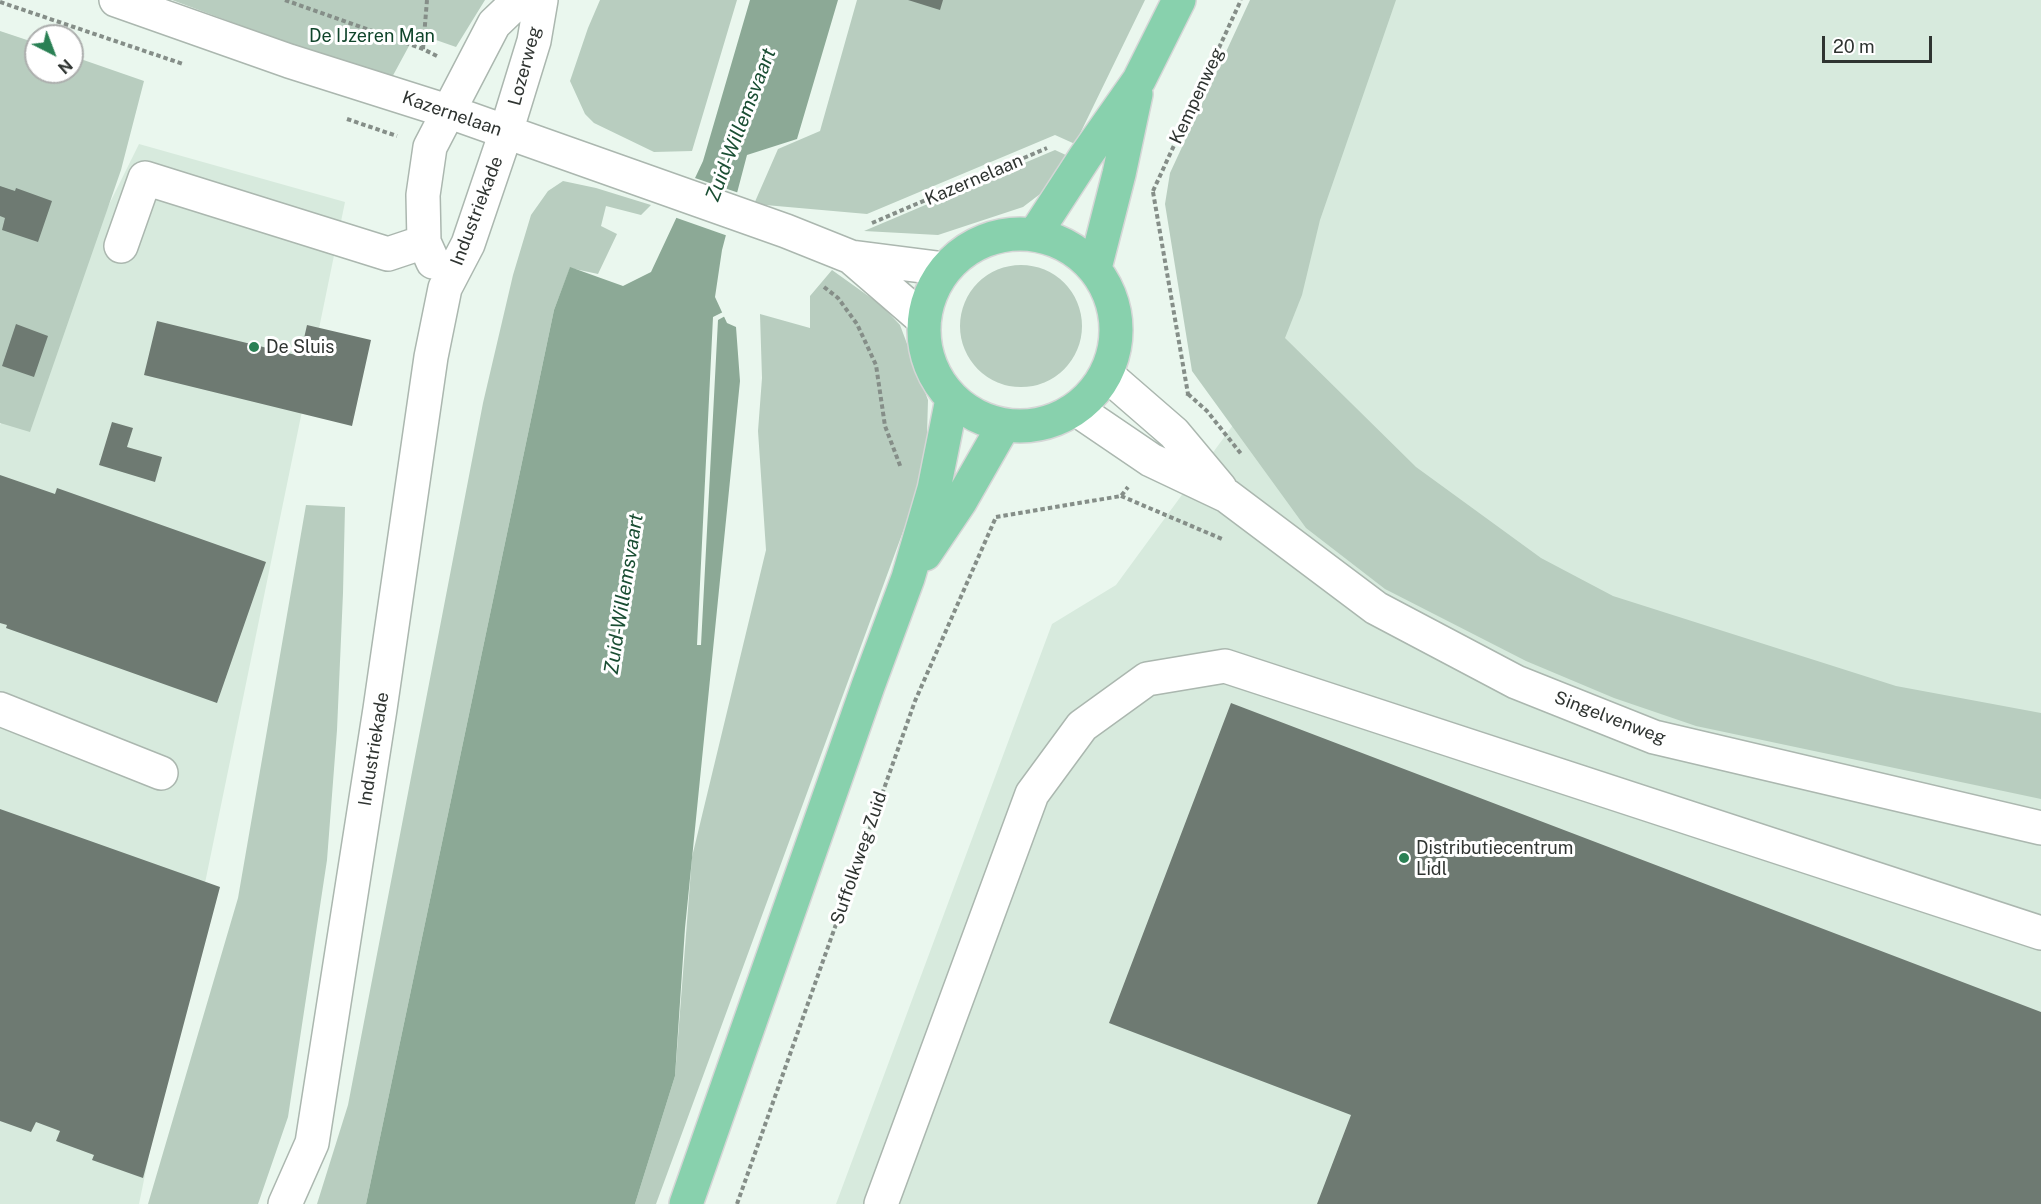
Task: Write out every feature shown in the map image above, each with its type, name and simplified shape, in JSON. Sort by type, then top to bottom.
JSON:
[{"type":"main road","points":[[1035,234],[1139,80],[1179,0]]},
{"type":"main road","points":[[1095,268],[1119,174],[1139,80]]},
{"type":"main road","points":[[1035,234],[1068,246],[1095,268],[1110,292],[1116,319],[1115,348],[1106,374],[1093,393],[1076,409],[1053,421],[1029,426],[1004,425],[976,416],[952,399],[935,376],[926,349],[924,320],[931,293],[945,269],[971,247],[1002,235],[1035,234]]},
{"type":"main road","points":[[947,495],[952,399]]},
{"type":"main road","points":[[686,1204],[908,578],[947,495],[1004,425]]},
{"type":"street","name":"Kazernelaan","points":[[117,0],[289,60],[450,112],[758,221],[851,257],[945,269]]},
{"type":"street","name":"Lozerweg","points":[[450,112],[494,24],[519,0]]},
{"type":"street","name":"Lozerweg","points":[[507,132],[534,41],[541,0]]},
{"type":"street","name":"Industriekade","points":[[445,288],[424,242],[423,195],[430,147],[450,112]]},
{"type":"street","name":"Industriekade","points":[[285,1204],[312,1143],[380,709],[431,357],[445,288],[468,244],[507,132]]},
{"type":"street","points":[[122,246],[145,178],[388,254],[424,242]]},
{"type":"street","name":"Kazernelaan","points":[[851,257],[924,320]]},
{"type":"street","name":"Singelvenweg","points":[[1106,374],[1174,434],[1227,496]]},
{"type":"street","name":"Singelvenweg","points":[[1076,409],[1151,460],[1227,496],[1376,608],[1516,682],[1654,737],[2041,828]]},
{"type":"street","points":[[881,1204],[1032,794],[1082,726],[1147,679],[1225,666],[2041,933]]},
{"type":"street","points":[[0,709],[161,773]]},
{"type":"path","points":[[285,0],[423,49],[427,0]]},
{"type":"path","name":"Kempenweg","points":[[1153,192],[1241,0]]},
{"type":"path","name":"Kazernelaan","points":[[870,224],[1058,144],[1085,157]]},
{"type":"path","points":[[1119,174],[1153,192],[1188,394]]},
{"type":"path","points":[[823,286],[838,298],[857,324],[876,364],[885,426],[900,468],[947,495],[996,517],[1121,495]]},
{"type":"path","name":"Suffolkweg Zuid","points":[[737,1204],[915,701],[996,517]]},
{"type":"shaded area","points":[[1393,0],[2041,0],[2041,1204],[836,1204],[1052,624],[1116,585],[1247,406]]},
{"type":"shaded area","points":[[139,144],[345,202],[139,1204],[0,1204],[0,425]]},
{"type":"green space","name":"De IJzeren Man","points":[[172,0],[485,0],[456,47],[416,33],[390,81]]},
{"type":"green space","points":[[600,0],[737,0],[692,151],[654,152],[594,123],[585,114],[570,81]]},
{"type":"green space","points":[[857,0],[1145,0],[1075,144],[1055,135],[867,214],[754,204],[778,149],[820,131]]},
{"type":"green space","points":[[1250,0],[1396,0],[1320,220],[1302,295],[1285,338],[1416,467],[1541,558],[1613,596],[1896,686],[2041,713],[2041,799],[1696,726],[1614,698],[1526,661],[1385,589],[1306,528],[1192,371],[1165,204],[1170,173]]},
{"type":"green space","points":[[0,31],[24,39],[24,84],[84,84],[84,60],[144,81],[121,170],[30,432],[0,423]]},
{"type":"green space","points":[[1055,150],[1068,156],[1048,188],[1023,207],[938,235],[864,231]]},
{"type":"green space","points":[[563,181],[596,188],[651,205],[641,215],[606,206],[601,226],[617,234],[598,274],[570,268],[554,310],[366,1204],[317,1204],[348,1105],[483,403],[513,275],[531,215],[548,191]]},
{"type":"green space","points":[[1021,265],[1044,270],[1055,275],[1064,283],[1072,292],[1077,303],[1082,326],[1077,349],[1072,360],[1064,369],[1055,377],[1044,382],[1021,387],[998,382],[987,377],[978,369],[970,360],[965,349],[960,326],[965,303],[970,292],[978,283],[987,275],[998,270]]},
{"type":"green space","points":[[832,270],[881,305],[900,325],[928,400],[926,469],[656,1204],[635,1204],[675,1076],[692,857],[766,550],[758,431],[762,378],[760,314],[810,328],[810,296]]},
{"type":"green space","points":[[306,505],[345,507],[343,593],[337,730],[327,860],[288,1117],[258,1204],[148,1204],[238,898]]},
{"type":"water","name":"Zuid-Willemsvaart","points":[[750,0],[838,0],[797,139],[747,155],[722,250],[715,297],[727,323],[736,327],[740,381],[685,928],[675,1076],[635,1204],[366,1204],[554,310],[570,267],[623,286],[651,272],[703,161]]},
{"type":"pier","points":[[692,177],[739,193],[728,236],[674,217]]},
{"type":"pier","points":[[725,311],[727,315],[718,320],[701,645],[697,645],[713,317]]},
{"type":"building","points":[[908,0],[943,0],[940,10]]},
{"type":"building","points":[[0,186],[15,191],[16,188],[52,201],[38,242],[2,230],[5,218],[0,216]]},
{"type":"building","points":[[157,321],[300,356],[307,325],[371,340],[352,426],[144,375]]},
{"type":"building","points":[[16,324],[48,336],[34,377],[2,366]]},
{"type":"building","points":[[112,422],[133,428],[127,447],[162,457],[155,482],[99,465]]},
{"type":"building","points":[[0,475],[55,494],[57,488],[266,562],[217,703],[6,628],[7,625],[0,623]]},
{"type":"building","name":"Distributiecentrum Lidl","points":[[1231,703],[2041,1012],[2041,1204],[1317,1204],[1351,1115],[1109,1023]]},
{"type":"building","points":[[0,809],[220,887],[143,1178],[92,1160],[94,1155],[56,1141],[60,1131],[36,1122],[31,1132],[0,1121]]},
{"type":"place","name":"De Sluis","points":[[254,347]]},
{"type":"place","name":"Distributiecentrum Lidl","points":[[1404,858]]}]
